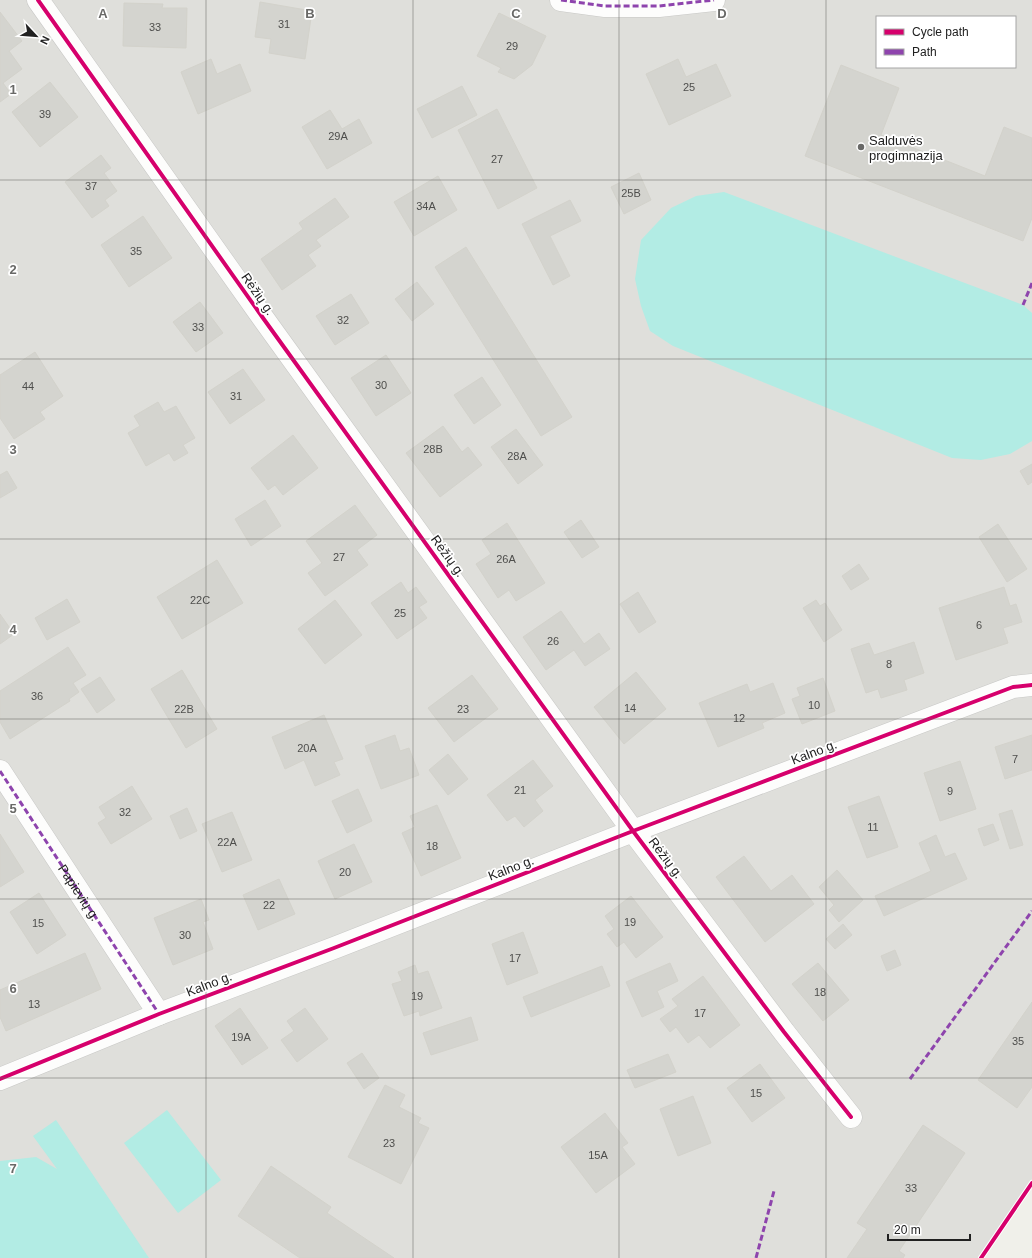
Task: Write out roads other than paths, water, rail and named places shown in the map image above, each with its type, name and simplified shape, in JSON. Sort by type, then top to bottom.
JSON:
[{"type":"street","name":"Rėžių g.","points":[[38,0],[263,318],[633,831],[784,1032],[851,1117]]},
{"type":"street","points":[[561,0],[605,6],[659,6],[714,0]]},
{"type":"street","name":"Kalno g.","points":[[0,1079],[159,1014],[349,942],[633,831],[1013,687],[1032,685]]},
{"type":"street","name":"Papievių g.","points":[[0,770],[159,1014]]},
{"type":"place","name":"Salduvės progimnazija","points":[[861,147]]}]
